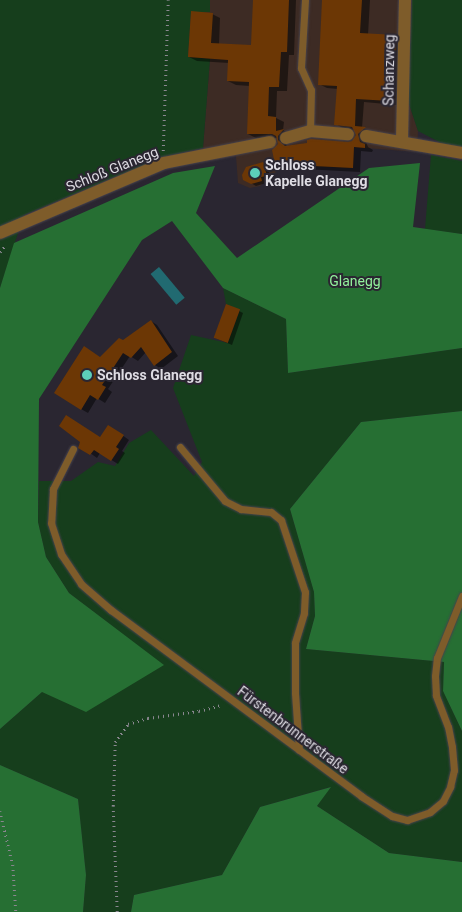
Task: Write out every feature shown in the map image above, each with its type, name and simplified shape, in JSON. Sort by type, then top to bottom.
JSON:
[{"type":"street","name":"Schanzweg","points":[[402,141],[405,0]]},
{"type":"street","points":[[286,138],[310,130],[348,134]]},
{"type":"street","points":[[366,136],[462,153]]},
{"type":"street","name":"Schloß Glanegg","points":[[0,233],[164,163],[270,142]]},
{"type":"lane","points":[[305,0],[301,68],[311,90],[310,130]]},
{"type":"lane","points":[[180,447],[225,501],[240,509],[271,512],[281,520],[305,592],[304,613],[295,643],[295,693],[299,750]]},
{"type":"lane","name":"Fürstenbrunnerstraße","points":[[73,450],[53,489],[51,523],[61,554],[81,584],[111,610],[234,702],[379,809],[392,816],[407,820],[430,812],[443,801],[450,786],[454,770],[450,740],[436,695],[434,676],[437,658],[462,596]]},
{"type":"path","points":[[164,163],[168,0]]},
{"type":"path","points":[[117,912],[113,806],[115,742],[128,724],[148,718],[199,712],[234,702]]},
{"type":"path","points":[[0,811],[13,865],[16,912]]},
{"type":"shaded area","points":[[210,0],[412,0],[408,101],[418,131],[417,152],[354,147],[353,168],[284,165],[260,186],[250,188],[238,183],[236,156],[204,162],[203,148],[210,59],[188,57],[191,11],[210,12]]},
{"type":"green space","points":[[0,0],[210,0],[210,12],[191,12],[188,57],[210,59],[203,148],[162,157],[24,215],[0,288]]},
{"type":"green space","points":[[412,0],[462,0],[462,149],[451,148],[418,131],[408,101]]},
{"type":"green space","points":[[431,155],[462,161],[462,234],[425,229]]},
{"type":"green space","name":"Glanegg","points":[[420,163],[413,227],[462,234],[462,348],[288,373],[286,319],[223,288],[172,221],[142,240],[39,399],[38,522],[46,557],[69,593],[164,665],[86,712],[42,692],[0,729],[0,288],[14,243],[173,173],[215,166],[196,213],[237,258],[369,168]]},
{"type":"green space","points":[[223,288],[286,319],[288,373],[462,348],[462,411],[361,422],[290,509],[314,592],[315,616],[306,649],[444,662],[443,691],[462,731],[462,862],[389,853],[317,806],[330,787],[260,807],[222,875],[134,895],[131,912],[83,912],[86,875],[78,799],[0,765],[0,729],[42,692],[163,665],[69,593],[46,557],[38,522],[39,481],[71,481],[98,462],[115,466],[129,443],[151,430],[194,476],[202,462],[173,388],[191,335],[228,343],[240,310],[226,304]]},
{"type":"green space","points":[[462,411],[462,731],[443,691],[444,662],[306,649],[315,616],[314,592],[290,509],[361,422]]},
{"type":"green space","points":[[0,765],[78,799],[86,875],[83,912],[0,912]]},
{"type":"green space","points":[[331,787],[317,806],[389,853],[462,862],[462,912],[131,912],[134,895],[222,875],[260,807]]},
{"type":"water","points":[[159,267],[185,298],[176,305],[151,274]]},
{"type":"building","points":[[253,0],[289,0],[287,52],[281,52],[279,87],[269,87],[268,116],[276,117],[276,131],[284,129],[278,136],[278,140],[285,146],[307,143],[307,140],[311,139],[348,142],[352,141],[356,135],[352,127],[334,125],[337,86],[318,85],[322,0],[362,0],[360,33],[396,35],[395,73],[391,73],[390,101],[356,99],[355,126],[366,127],[358,134],[360,142],[365,144],[365,148],[354,147],[353,168],[275,164],[272,150],[278,144],[276,136],[272,134],[247,134],[249,82],[227,81],[228,60],[188,57],[191,11],[213,13],[211,43],[251,45]]},
{"type":"building","name":"Schloss Kapelle Glanegg","points":[[263,162],[267,176],[261,177],[262,181],[251,184],[243,180],[242,175],[246,167]]},
{"type":"building","points":[[226,304],[240,309],[228,343],[214,338]]},
{"type":"building","points":[[151,320],[172,352],[154,366],[141,347],[131,358],[123,353],[102,385],[106,387],[98,400],[90,395],[81,410],[54,393],[84,346],[100,357],[119,338],[123,340]]},
{"type":"building","points":[[66,415],[100,437],[108,425],[124,435],[116,447],[119,449],[111,461],[94,450],[90,455],[78,448],[80,442],[59,426]]},
{"type":"place","name":"Schloss Kapelle Glanegg","points":[[255,173]]},
{"type":"place","name":"Schloss Glanegg","points":[[87,375]]}]
